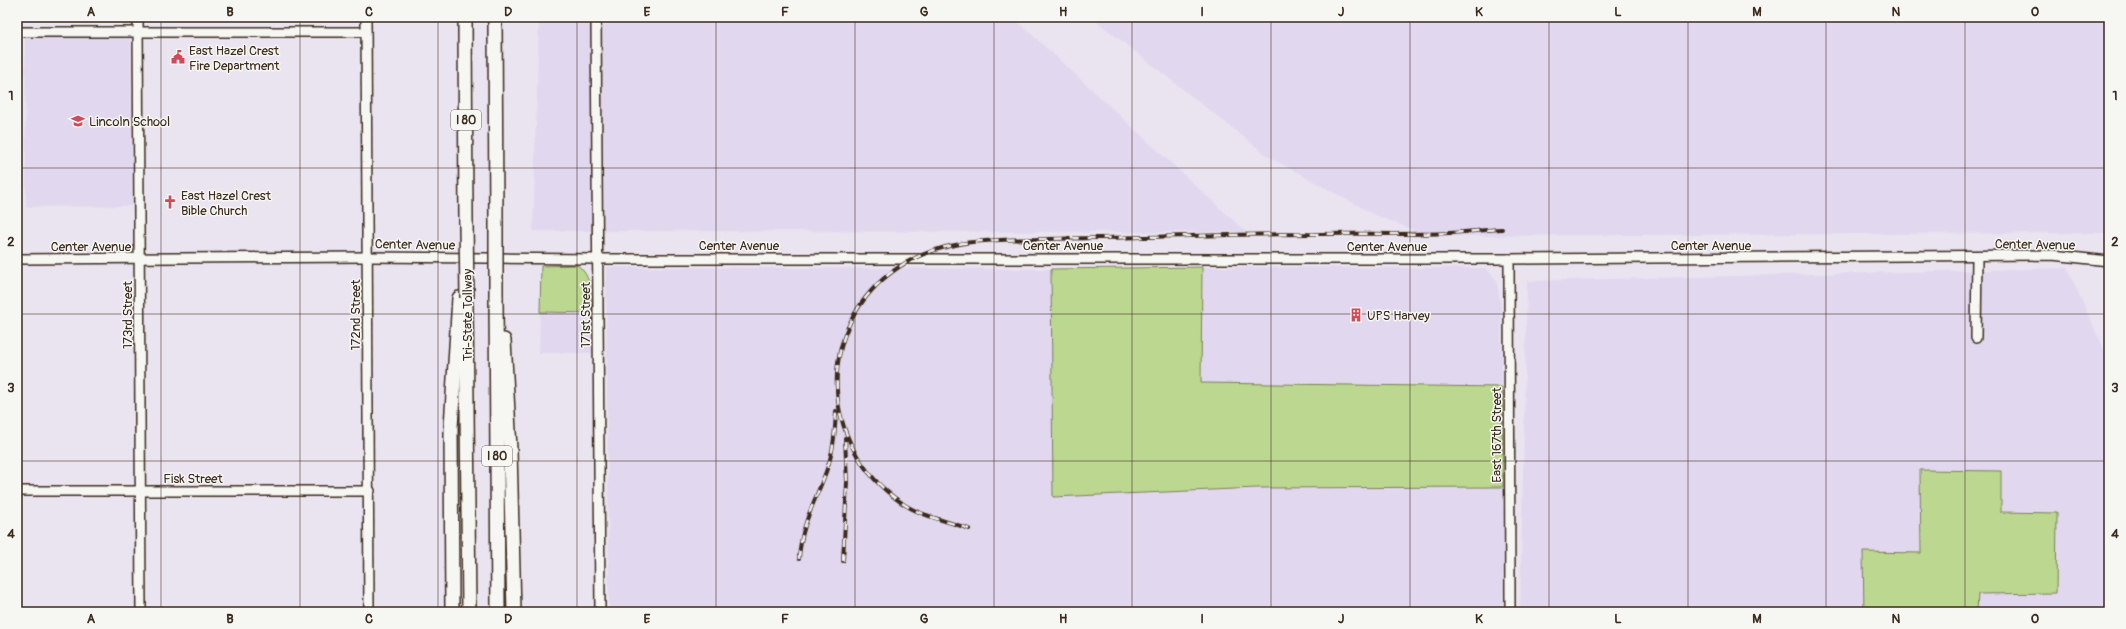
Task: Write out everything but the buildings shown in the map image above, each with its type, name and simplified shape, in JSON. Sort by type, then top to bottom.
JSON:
[{"type":"highway","name":"Tri-State Tollway","points":[[465,17],[466,226],[463,298],[469,612]]},
{"type":"highway","name":"I 80","points":[[495,17],[498,612]]},
{"type":"highway","points":[[452,612],[451,427],[463,298]]},
{"type":"highway","points":[[496,298],[505,352],[508,394],[514,612]]},
{"type":"street","name":"173rd Street","points":[[138,17],[141,612]]},
{"type":"street","name":"172nd Street","points":[[366,17],[370,491],[369,612]]},
{"type":"street","name":"171st Street","points":[[596,17],[600,612]]},
{"type":"street","points":[[17,32],[366,32]]},
{"type":"street","name":"Center Avenue","points":[[17,259],[368,257],[598,259],[1509,259],[2052,255],[2109,261]]},
{"type":"street","points":[[1976,338],[1977,256]]},
{"type":"street","name":"East 167th Street","points":[[1509,259],[1510,612]]},
{"type":"street","name":"Fisk Street","points":[[17,491],[370,491]]},
{"type":"shaded area","points":[[539,17],[1013,17],[1246,232],[533,231]]},
{"type":"shaded area","points":[[1091,17],[2109,17],[2109,233],[1429,236],[1375,215],[1269,157]]},
{"type":"shaded area","name":"Lincoln School","points":[[131,36],[132,206],[26,207],[25,37]]},
{"type":"shaded area","points":[[606,267],[1051,269],[1054,497],[1257,488],[1503,487],[1503,612],[609,612]]},
{"type":"shaded area","points":[[1202,267],[1485,268],[1497,280],[1501,308],[1502,387],[1201,383]]},
{"type":"shaded area","points":[[2067,268],[2109,360],[2109,612],[1520,612],[1527,281]]},
{"type":"shaded area","points":[[540,312],[592,313],[592,353],[539,353]]},
{"type":"green space","points":[[577,265],[586,275],[590,286],[592,313],[540,312],[541,266]]},
{"type":"green space","points":[[1202,267],[1201,383],[1502,387],[1503,487],[1257,488],[1053,497],[1051,269]]},
{"type":"green space","points":[[1920,470],[2001,471],[2001,512],[2057,513],[2056,593],[1978,594],[1977,612],[1864,612],[1863,552],[1921,553]]},
{"type":"railway","points":[[969,529],[909,508],[874,479],[854,450],[841,418],[837,385],[840,352],[851,320],[871,291],[899,267],[933,251],[969,242],[1270,234],[1432,234],[1502,229]]},
{"type":"railway","points":[[799,559],[800,546],[806,522],[824,478],[832,452],[836,411]]},
{"type":"railway","points":[[843,561],[847,482],[845,438]]},
{"type":"place","name":"East Hazel Crest Fire Department","points":[[178,57]]},
{"type":"place","name":"Lincoln School","points":[[78,121]]},
{"type":"place","name":"East Hazel Crest Bible Church","points":[[170,202]]},
{"type":"place","name":"UPS Harvey","points":[[1356,315]]}]
